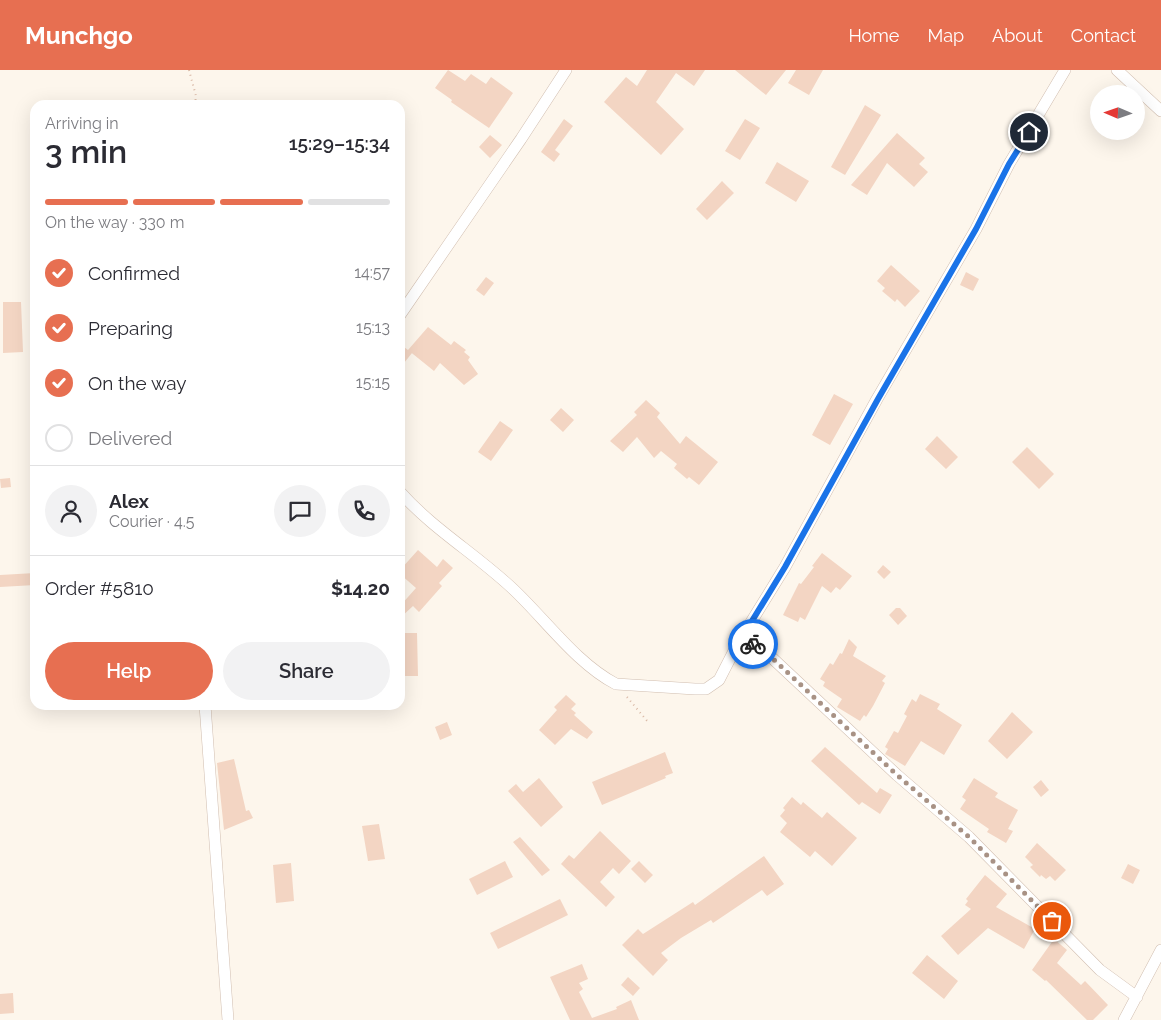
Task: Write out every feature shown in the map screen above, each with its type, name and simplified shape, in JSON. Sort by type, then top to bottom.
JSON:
[{"type":"street","points":[[405,308],[566,70]]},
{"type":"street","points":[[405,496],[512,588],[588,665],[616,684],[706,689],[719,680],[741,639],[785,567],[882,390],[976,229],[1009,164],[1065,70]]},
{"type":"street","points":[[1117,70],[1161,111]]},
{"type":"street","points":[[741,639],[757,646],[770,656],[897,775],[969,837],[1100,970],[1137,997]]},
{"type":"street","points":[[205,710],[228,1020]]},
{"type":"street","points":[[1124,1020],[1161,950]]},
{"type":"path","points":[[190,70],[196,100]]},
{"type":"path","points":[[616,684],[648,722]]},
{"type":"building","points":[[448,70],[465,81],[471,74],[486,84],[491,77],[513,93],[489,128],[451,102],[452,100],[435,88]]},
{"type":"building","points":[[647,70],[705,70],[694,86],[676,73],[656,102],[684,129],[661,155],[604,102],[626,77],[637,86]]},
{"type":"building","points":[[735,70],[786,70],[766,95]]},
{"type":"building","points":[[796,70],[823,70],[809,95],[788,83]]},
{"type":"building","points":[[865,105],[881,115],[845,175],[831,167]]},
{"type":"building","points":[[564,119],[573,126],[555,150],[560,154],[554,162],[541,152]]},
{"type":"building","points":[[745,119],[760,128],[740,160],[725,151]]},
{"type":"building","points":[[897,133],[925,158],[919,164],[928,172],[914,187],[887,163],[867,195],[851,185]]},
{"type":"building","points":[[490,135],[502,145],[490,158],[479,147]]},
{"type":"building","points":[[777,162],[809,181],[796,202],[765,183]]},
{"type":"building","points":[[722,181],[734,193],[707,220],[696,209]]},
{"type":"building","points":[[891,265],[920,291],[905,307],[897,299],[895,302],[882,291],[885,288],[877,281]]},
{"type":"building","points":[[966,272],[979,279],[973,291],[960,285]]},
{"type":"building","points":[[486,277],[494,283],[484,296],[476,290]]},
{"type":"building","points":[[3,302],[21,302],[23,352],[3,353]]},
{"type":"building","points":[[428,327],[451,345],[454,341],[466,350],[464,352],[470,357],[468,360],[478,374],[464,385],[440,363],[434,371],[408,350]]},
{"type":"building","points":[[405,348],[412,353],[405,362]]},
{"type":"building","points":[[834,394],[853,404],[830,445],[812,435]]},
{"type":"building","points":[[646,400],[660,413],[657,417],[680,444],[686,436],[718,462],[699,485],[689,477],[687,479],[674,468],[677,464],[661,451],[654,458],[637,437],[623,452],[610,441],[637,415],[634,412]]},
{"type":"building","points":[[561,408],[574,420],[563,432],[550,420]]},
{"type":"building","points":[[500,421],[513,430],[491,461],[478,452]]},
{"type":"building","points":[[937,436],[958,457],[946,469],[925,449]]},
{"type":"building","points":[[1027,447],[1054,474],[1039,489],[1012,462]]},
{"type":"building","points":[[10,478],[11,487],[1,488],[0,479]]},
{"type":"building","points":[[418,550],[437,567],[443,559],[453,568],[439,583],[442,586],[419,612],[413,606],[405,613],[405,600],[416,588],[405,578],[405,564]]},
{"type":"building","points":[[822,553],[852,576],[840,590],[836,587],[831,593],[822,586],[805,620],[800,617],[798,622],[783,615],[799,583],[801,584]]},
{"type":"building","points":[[883,565],[891,572],[884,579],[877,572]]},
{"type":"building","points":[[30,573],[30,585],[0,587],[0,575]]},
{"type":"building","points":[[896,608],[900,608],[907,616],[898,625],[889,615]]},
{"type":"building","points":[[761,622],[778,637],[770,646],[752,635]]},
{"type":"building","points":[[405,633],[417,633],[418,676],[405,676]]},
{"type":"building","points":[[849,639],[857,647],[853,656],[886,676],[882,681],[885,683],[873,706],[866,717],[864,715],[860,721],[837,707],[842,699],[823,686],[825,682],[820,679],[830,663],[833,665],[840,653],[842,654]]},
{"type":"building","points":[[920,694],[940,704],[937,709],[962,725],[944,755],[921,741],[905,766],[885,754],[888,749],[885,747],[894,731],[898,733],[907,716],[904,714],[912,699],[916,702]]},
{"type":"building","points":[[566,695],[576,704],[571,709],[576,713],[574,715],[593,732],[587,739],[571,729],[555,745],[539,730],[557,710],[554,707]]},
{"type":"building","points":[[1012,712],[1033,732],[1007,759],[988,741]]},
{"type":"building","points":[[447,722],[452,735],[440,740],[435,727]]},
{"type":"building","points":[[825,747],[877,793],[880,788],[892,795],[880,814],[862,802],[859,805],[811,761]]},
{"type":"building","points":[[665,752],[673,773],[665,776],[666,778],[602,805],[592,782]]},
{"type":"building","points":[[234,759],[246,811],[249,810],[253,818],[224,830],[217,763]]},
{"type":"building","points":[[539,778],[563,807],[541,827],[508,791],[516,784],[523,792]]},
{"type":"building","points":[[974,778],[998,793],[995,797],[1018,810],[1008,829],[1013,831],[1006,843],[987,832],[989,829],[960,809],[966,800],[962,797]]},
{"type":"building","points":[[1041,780],[1049,790],[1041,797],[1033,787]]},
{"type":"building","points":[[792,797],[801,805],[803,802],[822,818],[827,812],[857,838],[832,866],[815,851],[810,857],[780,832],[787,823],[780,816],[785,810],[783,808]]},
{"type":"building","points":[[379,824],[385,859],[368,861],[362,826]]},
{"type":"building","points":[[600,831],[631,861],[619,874],[613,868],[600,882],[615,897],[606,907],[561,864],[569,855],[574,859]]},
{"type":"building","points":[[520,837],[550,870],[542,876],[513,842]]},
{"type":"building","points":[[1037,843],[1066,870],[1055,881],[1050,876],[1046,879],[1041,875],[1040,877],[1030,867],[1033,865],[1025,857]]},
{"type":"building","points":[[764,856],[784,884],[767,896],[762,890],[713,923],[711,920],[681,938],[661,953],[668,960],[653,976],[622,945],[638,929],[643,934],[693,902],[695,905]]},
{"type":"building","points":[[505,861],[513,877],[477,895],[469,879]]},
{"type":"building","points":[[639,861],[653,875],[645,883],[631,869]]},
{"type":"building","points":[[291,863],[294,901],[276,903],[273,865]]},
{"type":"building","points":[[1128,864],[1140,870],[1133,884],[1121,878]]},
{"type":"building","points":[[985,875],[1007,894],[996,907],[1035,929],[1024,949],[988,928],[958,955],[941,936],[971,909],[965,905],[968,901],[966,899]]},
{"type":"building","points":[[560,899],[568,915],[498,949],[490,933]]},
{"type":"building","points":[[1054,939],[1067,950],[1057,963],[1081,985],[1085,981],[1108,1005],[1093,1020],[1087,1020],[1046,980],[1032,970]]},
{"type":"building","points":[[927,955],[958,981],[944,999],[912,973]]},
{"type":"building","points":[[582,964],[588,979],[579,983],[583,989],[579,992],[592,1018],[617,1009],[616,1007],[631,1000],[639,1020],[570,1020],[550,977]]},
{"type":"building","points":[[628,977],[640,988],[633,996],[621,985]]},
{"type":"building","points":[[13,993],[14,1013],[0,1014],[0,994]]},
{"type":"way so far","points":[[753,644],[770,656],[804,690],[897,775],[969,837],[1016,882],[1052,921]]},
{"type":"route","points":[[753,644],[741,639],[785,567],[878,399],[976,229],[1009,164],[1029,132]]}]
